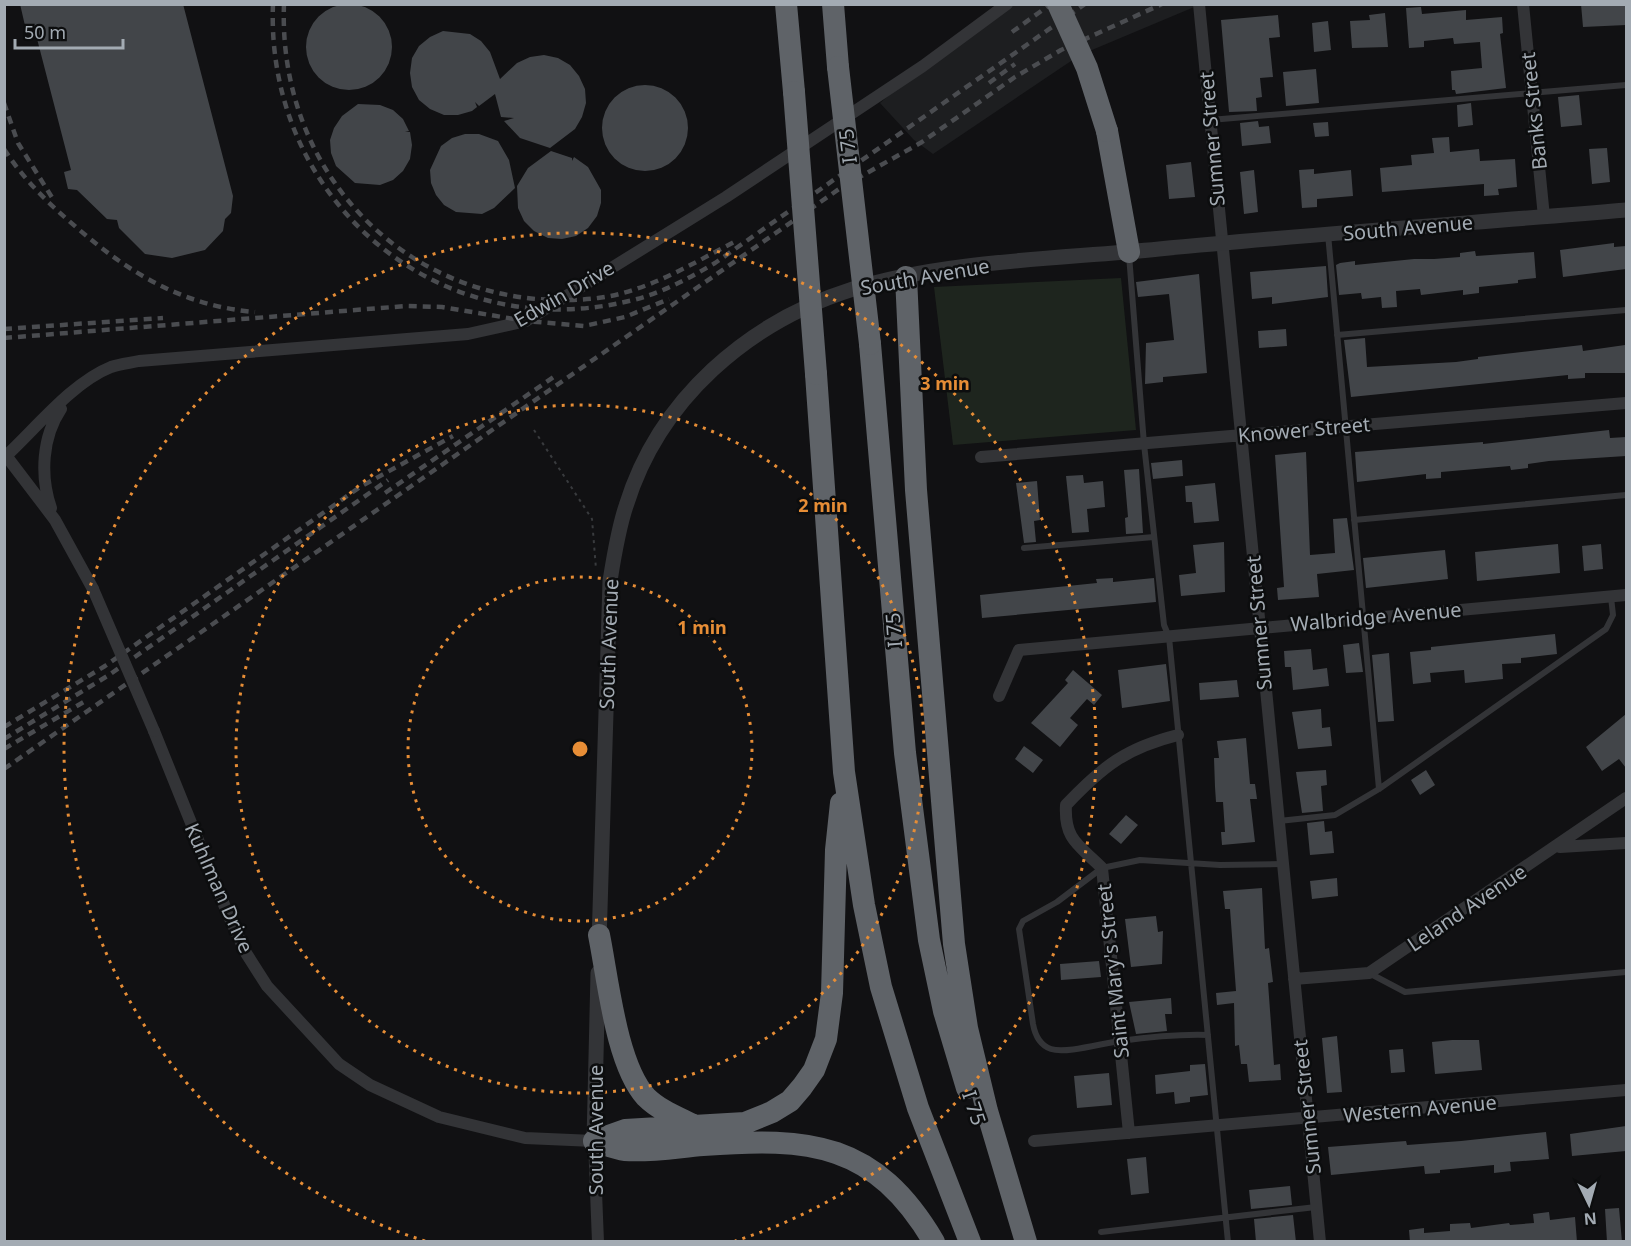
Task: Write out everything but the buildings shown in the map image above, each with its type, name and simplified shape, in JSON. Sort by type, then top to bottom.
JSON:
[{"type":"highway","points":[[786,4],[816,374],[844,772],[864,905],[881,987],[918,1108],[970,1242]]},
{"type":"highway","name":"I 75","points":[[833,4],[838,67],[870,344],[904,753],[929,940],[944,1011],[968,1090],[1025,1242]]},
{"type":"highway","points":[[1058,4],[1087,68],[1107,131],[1129,252]]},
{"type":"highway","points":[[906,276],[918,525],[954,944],[967,1028],[987,1111],[1025,1242]]},
{"type":"highway","points":[[594,1141],[625,1130],[745,1123],[772,1112],[790,1101],[814,1070],[826,1038],[832,993],[836,850],[844,772]]},
{"type":"highway","points":[[599,935],[628,1070],[646,1097],[667,1113],[697,1127]]},
{"type":"highway","points":[[594,1141],[624,1150],[786,1142],[833,1149],[882,1176],[917,1213],[934,1242]]},
{"type":"street","name":"Edwin Drive","points":[[6,454],[72,393],[93,376],[112,366],[139,361],[468,334],[526,321],[726,197],[923,66],[1007,4]]},
{"type":"street","name":"Sumner Street","points":[[1199,4],[1320,1242]]},
{"type":"street","name":"Banks Street","points":[[1523,4],[1544,217]]},
{"type":"street","name":"South Avenue","points":[[598,1242],[594,1141],[610,582],[626,504],[642,468],[664,425],[682,399],[705,375],[747,340],[814,303],[854,289],[906,276],[942,270],[1221,243],[1626,210]]},
{"type":"street","points":[[55,520],[46,493],[45,452],[57,414],[72,393]]},
{"type":"street","name":"Knower Street","points":[[981,457],[1626,403]]},
{"type":"street","name":"Kuhlman Drive","points":[[6,454],[55,520],[93,589],[154,731],[218,891],[246,953],[267,986],[339,1064],[370,1085],[438,1118],[525,1138],[594,1141]]},
{"type":"street","name":"Walbridge Avenue","points":[[999,696],[1018,651],[1626,595]]},
{"type":"street","name":"Saint Mary's Street","points":[[1129,1133],[1102,868],[1071,837],[1065,824],[1066,805],[1109,763],[1147,743],[1178,735]]},
{"type":"street","name":"Leland Avenue","points":[[1294,979],[1370,973],[1559,847],[1626,798]]},
{"type":"street","points":[[1559,847],[1626,843]]},
{"type":"street","name":"Western Avenue","points":[[1034,1141],[1626,1090]]},
{"type":"lane","points":[[1210,120],[1626,85]]},
{"type":"lane","points":[[1328,234],[1379,789]]},
{"type":"lane","points":[[1129,252],[1144,444],[1164,625],[1169,637],[1228,1242]]},
{"type":"lane","points":[[1337,335],[1626,309]]},
{"type":"lane","points":[[1354,520],[1626,495]]},
{"type":"lane","points":[[1024,548],[1154,537]]},
{"type":"lane","points":[[1278,821],[1335,816],[1379,789],[1606,629],[1613,615],[1611,597]]},
{"type":"lane","points":[[1208,1035],[1120,1041],[1052,1050],[1042,1044],[1035,1035],[1019,929],[1023,921],[1057,902],[1102,868],[1140,860],[1282,864]]},
{"type":"lane","points":[[1370,973],[1405,992],[1626,972]]},
{"type":"lane","points":[[1101,1232],[1316,1207]]},
{"type":"path","points":[[534,430],[592,519],[596,577]]},
{"type":"shaded area","points":[[1007,5],[1199,5],[1080,55],[933,154],[914,140],[880,103],[923,66]]},
{"type":"shaded area","points":[[1121,278],[1136,430],[953,445],[934,287]]},
{"type":"railway","points":[[273,4],[278,75],[298,139],[332,196],[376,243],[430,279],[491,301],[558,309],[629,301],[652,294],[705,269],[1085,4]]},
{"type":"railway","points":[[284,4],[288,69],[305,128],[333,181],[372,226],[419,261],[473,286],[533,299],[598,298],[616,295],[652,283],[736,241]]},
{"type":"railway","points":[[1012,32],[1051,4]]},
{"type":"railway","points":[[4,769],[842,187],[922,142],[1015,77],[1061,50],[1162,4]]},
{"type":"railway","points":[[989,83],[1015,64]]},
{"type":"railway","points":[[4,103],[18,143],[53,199]]},
{"type":"railway","points":[[4,149],[28,181],[56,209],[96,244],[137,273],[181,295],[204,303],[255,312]]},
{"type":"railway","points":[[4,338],[406,306],[442,307],[526,321],[584,326],[625,317],[669,299]]},
{"type":"railway","points":[[4,329],[163,318]]},
{"type":"railway","points":[[385,493],[555,376]]},
{"type":"railway","points":[[4,727],[105,666],[360,487],[453,436]]},
{"type":"railway","points":[[4,739],[109,675],[388,480]]},
{"type":"railway","points":[[4,749],[87,700]]}]
